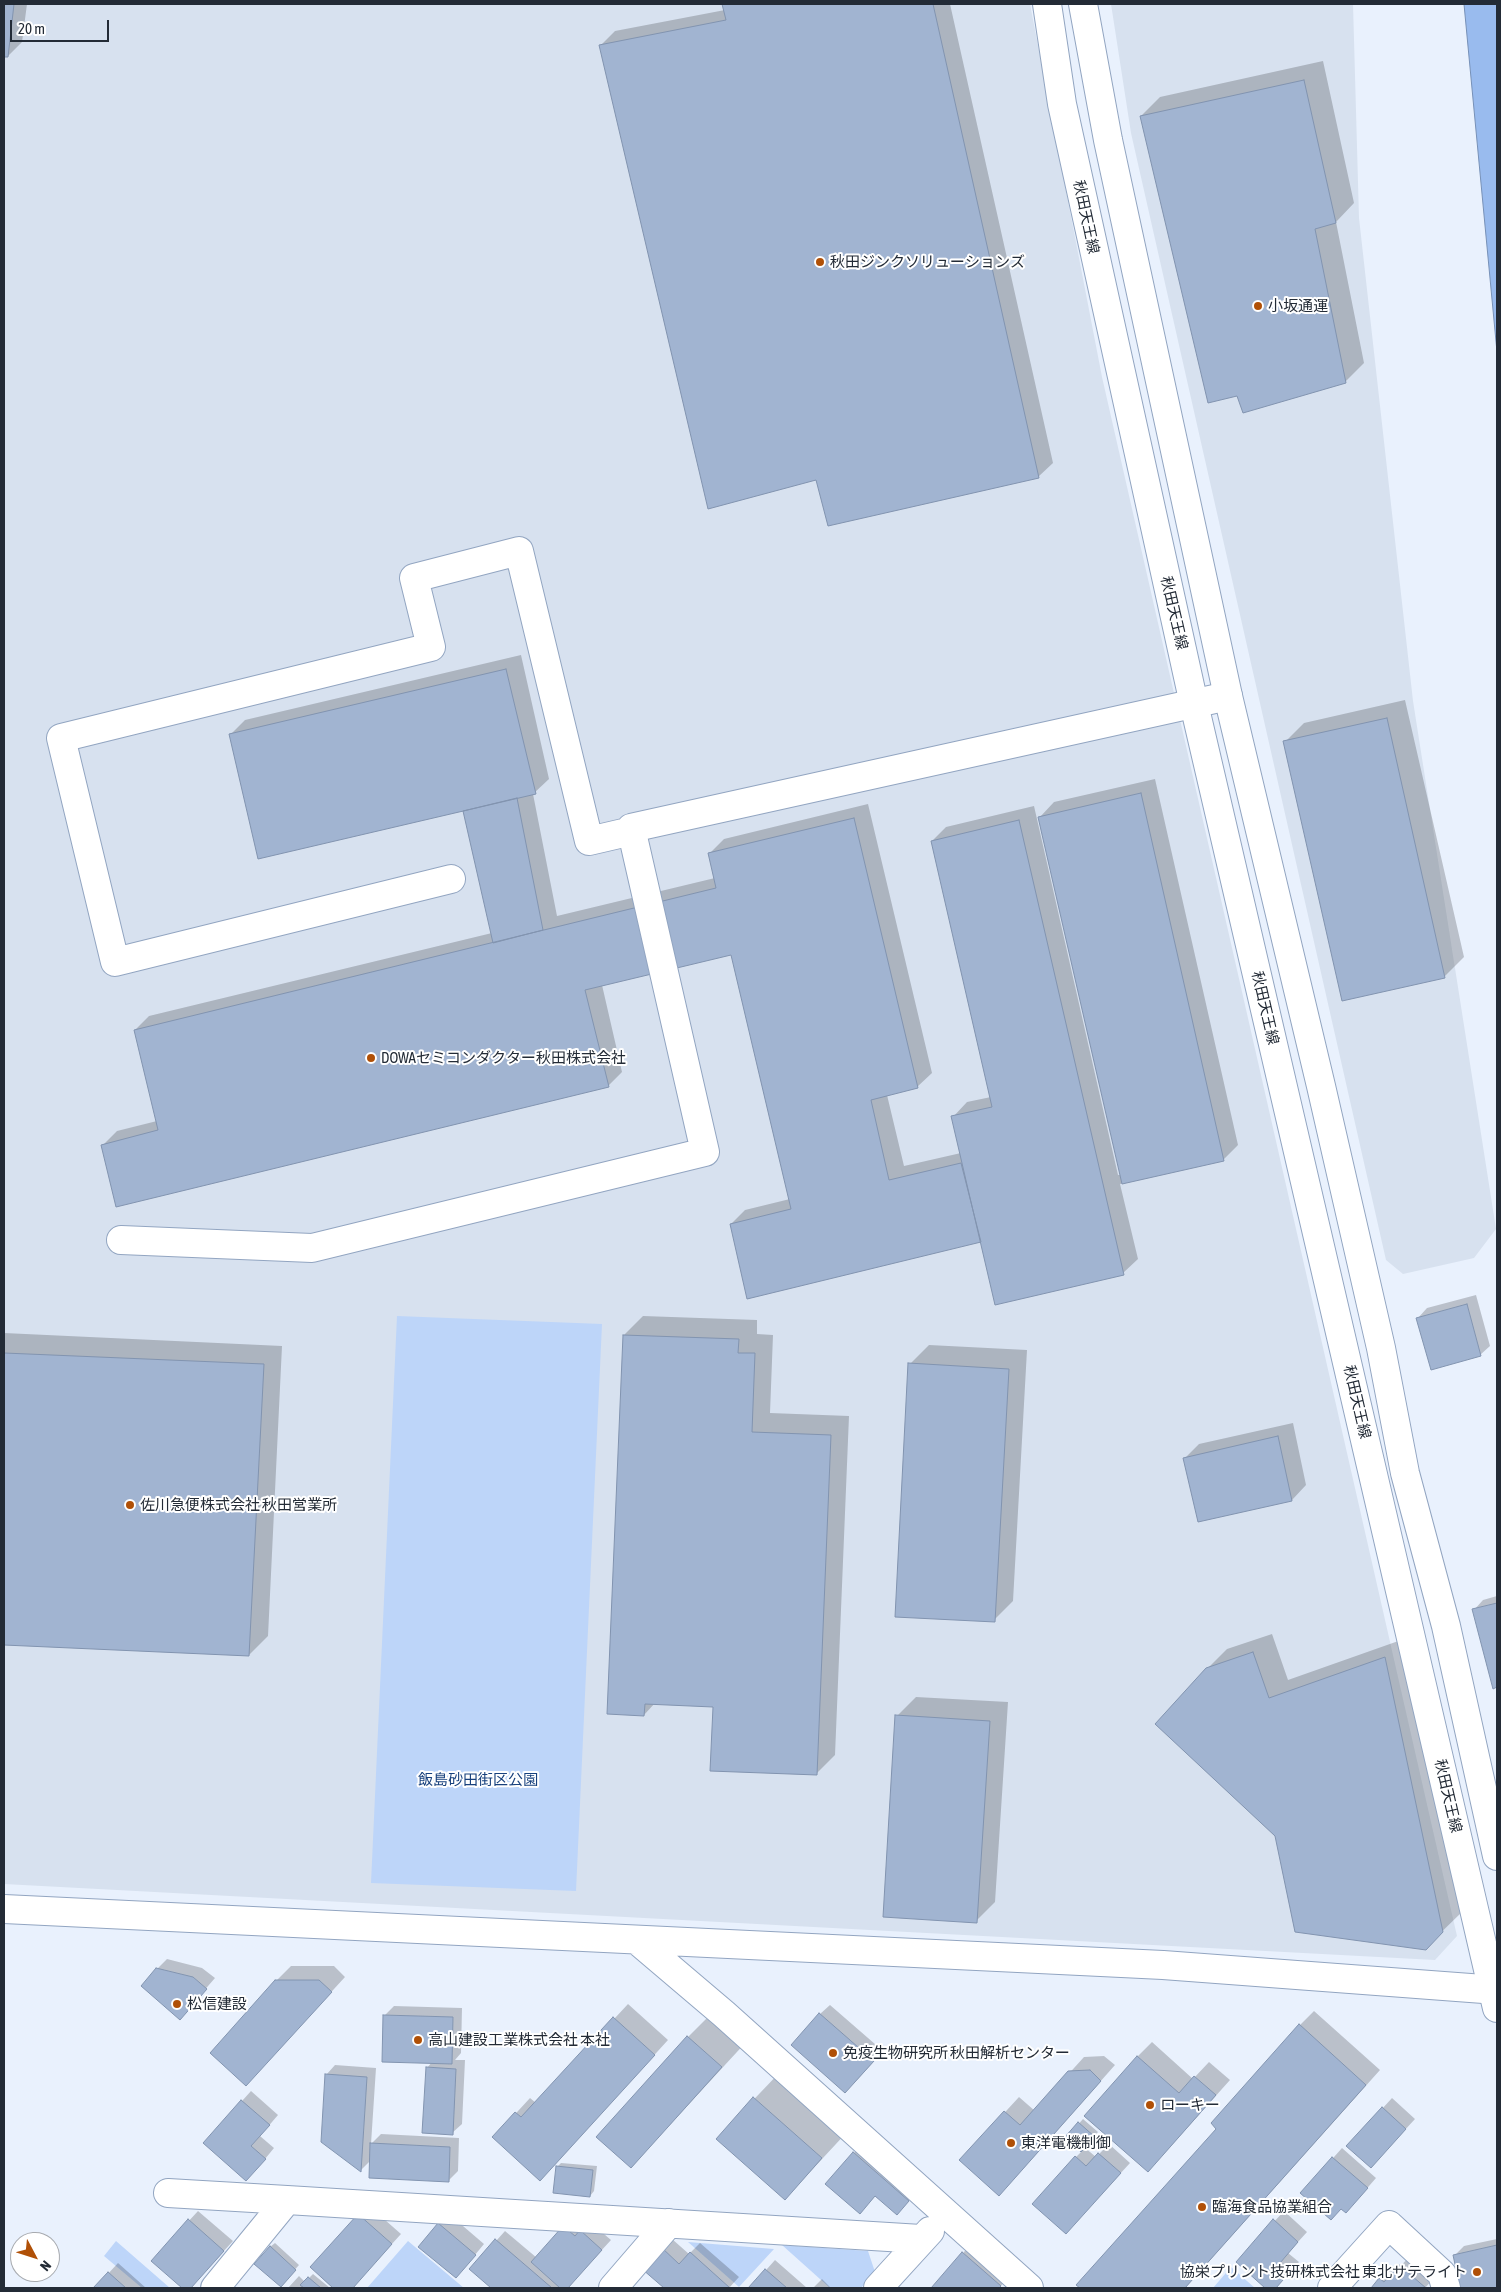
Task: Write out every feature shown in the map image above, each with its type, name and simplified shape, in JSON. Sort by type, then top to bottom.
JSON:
[{"type":"main road","name":"秋田天王線","points":[[1047,4],[1064,113],[1194,704],[1496,1996]]},
{"type":"main road","points":[[1083,4],[1108,140],[1228,696],[1335,1144],[1381,1348],[1405,1472],[1446,1626],[1497,1856]]},
{"type":"main road","points":[[451,879],[115,962],[61,738],[430,647],[414,578],[519,552],[589,841],[632,831]]},
{"type":"main road","points":[[121,1240],[312,1248],[705,1152],[631,828],[1228,696]]},
{"type":"main road","points":[[4,1909],[1162,1965],[1496,1996]]},
{"type":"main road","points":[[638,1941],[724,2014],[1029,2288]]},
{"type":"main road","points":[[168,2193],[922,2239]]},
{"type":"main road","points":[[215,2288],[287,2200]]},
{"type":"main road","points":[[878,2288],[947,2214]]},
{"type":"main road","points":[[613,2288],[669,2223]]},
{"type":"main road","points":[[1332,2288],[1389,2226],[1442,2274],[1446,2288]]},
{"type":"shaded area","points":[[4,4],[1030,4],[1102,377],[1457,1936],[1435,1960],[4,1884]]},
{"type":"shaded area","points":[[1111,4],[1353,4],[1359,218],[1413,701],[1496,1229],[1474,1258],[1403,1274],[1386,1260],[1131,133]]},
{"type":"shaded area","points":[[1464,4],[1497,4],[1497,352]]},
{"type":"green space","name":"飯島砂田街区公園","points":[[397,1316],[602,1324],[576,1891],[371,1883]]},
{"type":"green space","points":[[116,2241],[170,2288],[142,2288],[104,2256]]},
{"type":"green space","points":[[408,2241],[464,2288],[367,2288]]},
{"type":"green space","points":[[688,2242],[774,2249],[739,2287]]},
{"type":"green space","points":[[782,2245],[868,2251],[875,2272],[861,2288],[830,2288]]},
{"type":"green space","points":[[1231,2267],[1255,2288],[1213,2288]]},
{"type":"building","points":[[4,4],[14,4],[8,57],[4,57]]},
{"type":"building","name":"秋田ジンクソリューションズ","points":[[722,4],[933,4],[1039,478],[828,526],[816,480],[708,509],[599,45],[726,20]]},
{"type":"building","name":"小坂通運","points":[[1304,80],[1336,223],[1315,229],[1346,383],[1243,413],[1237,396],[1208,403],[1140,116]]},
{"type":"building","points":[[506,669],[536,794],[258,859],[229,734]]},
{"type":"building","points":[[1387,718],[1445,978],[1342,1001],[1283,741]]},
{"type":"building","points":[[1141,793],[1224,1161],[1122,1184],[1038,817]]},
{"type":"building","points":[[517,798],[543,930],[493,943],[463,811]]},
{"type":"building","name":"DOWAセミコンダクター秋田株式会社","points":[[854,818],[918,1088],[871,1100],[889,1180],[961,1163],[981,1242],[747,1299],[730,1224],[791,1209],[731,955],[585,990],[609,1087],[116,1207],[101,1145],[158,1130],[134,1030],[716,888],[708,853]]},
{"type":"building","points":[[1019,820],[1124,1275],[995,1305],[951,1116],[992,1107],[931,841]]},
{"type":"building","points":[[1467,1304],[1481,1356],[1431,1370],[1416,1318]]},
{"type":"building","points":[[623,1335],[739,1339],[738,1353],[755,1353],[752,1432],[831,1435],[817,1775],[710,1771],[713,1707],[645,1704],[644,1716],[607,1714]]},
{"type":"building","name":"佐川急便株式会社 秋田営業所","points":[[4,1353],[264,1364],[249,1656],[4,1645]]},
{"type":"building","points":[[908,1363],[1009,1369],[995,1622],[895,1617]]},
{"type":"building","points":[[1278,1436],[1292,1501],[1198,1522],[1183,1458]]},
{"type":"building","points":[[1497,1603],[1497,1687],[1493,1689],[1472,1609]]},
{"type":"building","points":[[1253,1652],[1269,1698],[1385,1657],[1443,1932],[1426,1950],[1295,1932],[1275,1836],[1155,1724],[1206,1668]]},
{"type":"building","points":[[895,1715],[990,1721],[977,1923],[883,1917]]},
{"type":"building","name":"松信建設","points":[[156,1968],[193,1977],[207,1989],[180,2020],[141,1986]]},
{"type":"building","points":[[275,1980],[319,1980],[332,1992],[246,2086],[210,2053]]},
{"type":"building","name":"免疫生物研究所 秋田解析センター","points":[[819,2013],[874,2061],[845,2093],[791,2045]]},
{"type":"building","name":"高山建設工業株式会社 本社","points":[[383,2015],[453,2017],[452,2064],[382,2062]]},
{"type":"building","points":[[613,2017],[655,2055],[540,2181],[492,2137],[515,2112],[521,2117]]},
{"type":"building","name":"臨海食品協業組合","points":[[1299,2024],[1366,2085],[1185,2288],[1080,2288],[1076,2285],[1216,2129],[1211,2123]]},
{"type":"building","points":[[687,2036],[722,2067],[631,2168],[596,2137]]},
{"type":"building","name":"ローキー","points":[[1137,2056],[1179,2093],[1194,2076],[1216,2095],[1148,2172],[1084,2116]]},
{"type":"building","points":[[426,2067],[456,2069],[453,2135],[422,2133]]},
{"type":"building","name":"東洋電機制御","points":[[1090,2070],[1101,2081],[999,2196],[959,2160],[1004,2111],[1020,2125],[1068,2071]]},
{"type":"building","points":[[325,2074],[367,2077],[361,2172],[321,2142]]},
{"type":"building","points":[[753,2097],[822,2158],[785,2200],[716,2139]]},
{"type":"building","points":[[241,2100],[270,2125],[251,2146],[266,2159],[246,2181],[203,2143]]},
{"type":"building","points":[[1382,2107],[1406,2129],[1371,2168],[1346,2146]]},
{"type":"building","points":[[1078,2122],[1095,2137],[1081,2152],[1065,2137]]},
{"type":"building","points":[[370,2143],[450,2147],[449,2182],[369,2178]]},
{"type":"building","points":[[853,2152],[909,2201],[897,2215],[875,2196],[860,2214],[825,2184]]},
{"type":"building","points":[[1098,2153],[1121,2173],[1066,2234],[1032,2204],[1075,2156],[1086,2166]]},
{"type":"building","points":[[1332,2157],[1368,2188],[1346,2213],[1341,2209],[1331,2220],[1300,2193]]},
{"type":"building","points":[[556,2166],[593,2170],[590,2197],[553,2193]]},
{"type":"building","points":[[358,2214],[392,2244],[353,2288],[333,2288],[310,2267]]},
{"type":"building","points":[[188,2219],[224,2251],[191,2288],[182,2288],[151,2261]]},
{"type":"building","points":[[1273,2219],[1298,2242],[1280,2263],[1290,2272],[1276,2288],[1265,2288],[1236,2262]]},
{"type":"building","points":[[438,2223],[476,2255],[456,2278],[418,2247]]},
{"type":"building","points":[[563,2226],[575,2236],[580,2230],[602,2250],[568,2288],[560,2288],[531,2262]]},
{"type":"building","points":[[495,2239],[552,2288],[491,2288],[469,2269]]},
{"type":"building","name":"協栄プリント技研株式会社 東北サテライト","points":[[1497,2245],[1497,2288],[1460,2288],[1453,2255]]},
{"type":"building","points":[[270,2246],[296,2270],[281,2287],[254,2264]]},
{"type":"building","points":[[661,2247],[679,2264],[690,2252],[730,2288],[664,2288],[642,2269]]},
{"type":"building","points":[[962,2252],[1001,2286],[999,2288],[931,2288]]},
{"type":"building","points":[[1399,2265],[1426,2288],[1371,2288],[1379,2278],[1384,2282]]},
{"type":"building","points":[[765,2269],[787,2288],[748,2288]]},
{"type":"building","points":[[108,2272],[126,2288],[93,2288]]},
{"type":"building","points":[[308,2277],[321,2288],[304,2288],[300,2285]]},
{"type":"place","name":"秋田ジンクソリューションズ","points":[[820,262]]},
{"type":"place","name":"小坂通運","points":[[1258,306]]},
{"type":"place","name":"DOWAセミコンダクター秋田株式会社","points":[[371,1058]]},
{"type":"place","name":"佐川急便株式会社 秋田営業所","points":[[130,1505]]},
{"type":"place","name":"松信建設","points":[[177,2004]]},
{"type":"place","name":"高山建設工業株式会社 本社","points":[[418,2040]]},
{"type":"place","name":"免疫生物研究所 秋田解析センター","points":[[833,2053]]},
{"type":"place","name":"ローキー","points":[[1150,2105]]},
{"type":"place","name":"東洋電機制御","points":[[1011,2143]]},
{"type":"place","name":"臨海食品協業組合","points":[[1202,2207]]},
{"type":"place","name":"協栄プリント技研株式会社 東北サテライト","points":[[1477,2272]]}]
